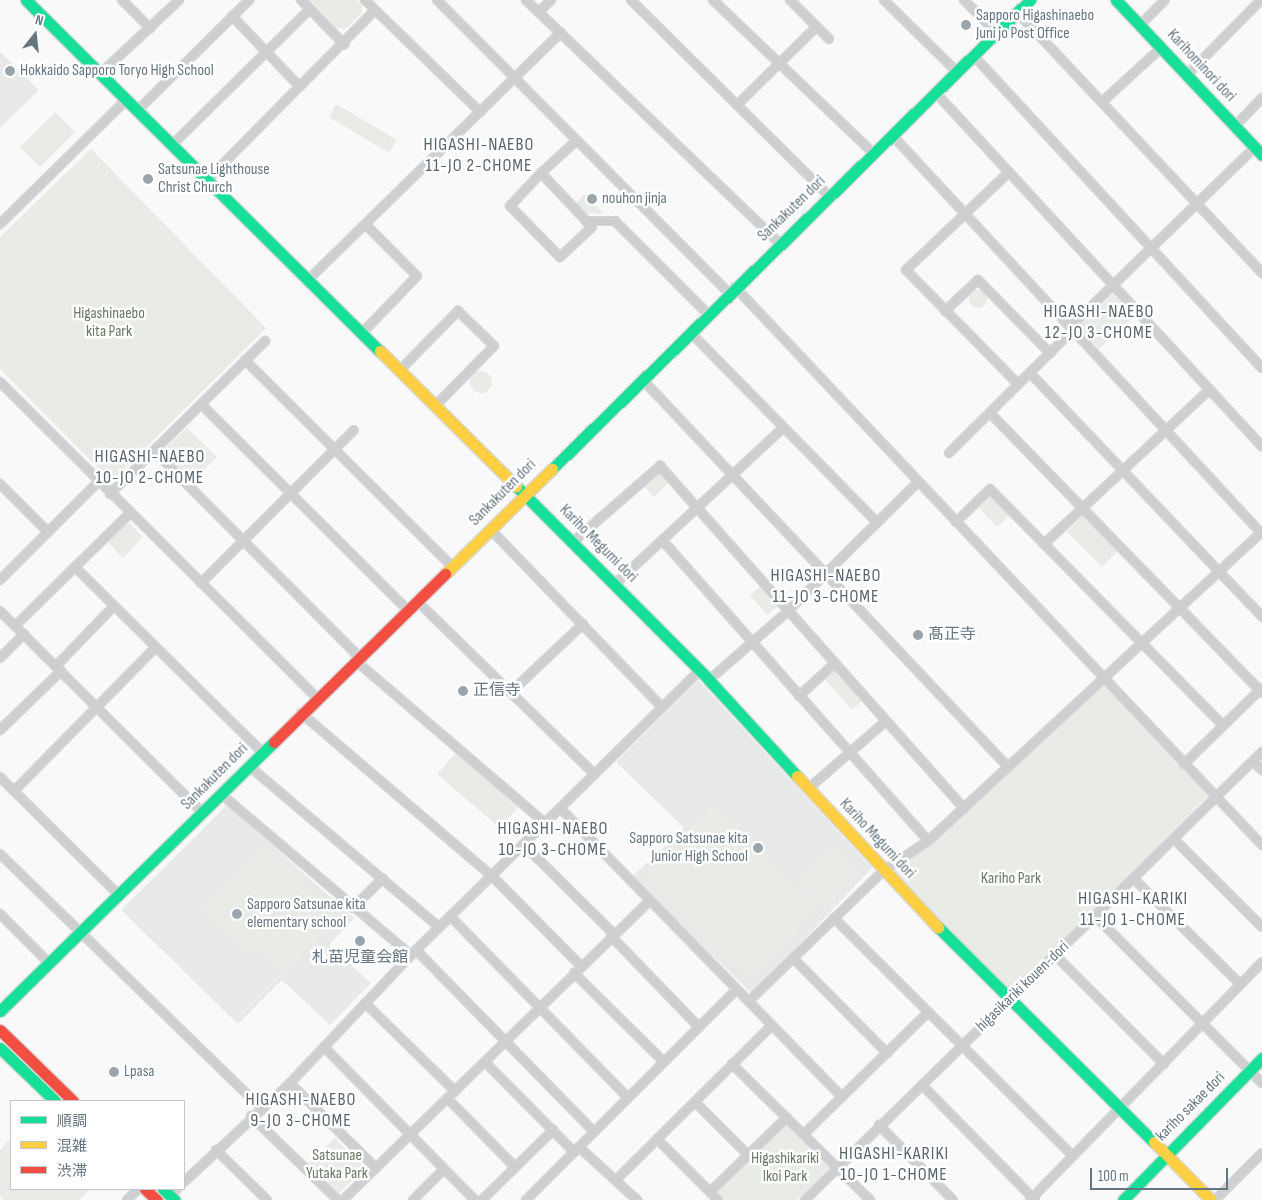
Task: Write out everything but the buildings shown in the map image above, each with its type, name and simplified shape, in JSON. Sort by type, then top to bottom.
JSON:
[{"type":"street","name":"Kariho Megumi dori","points":[[26,0],[700,670],[883,871],[1211,1200]]},
{"type":"street","points":[[122,0],[150,28]]},
{"type":"street","points":[[100,74],[179,0]]},
{"type":"street","points":[[137,111],[249,0]]},
{"type":"street","points":[[301,0],[344,44]]},
{"type":"street","points":[[364,0],[480,112]]},
{"type":"street","points":[[436,0],[576,141],[732,290],[918,482],[1262,845]]},
{"type":"street","points":[[526,0],[780,244]]},
{"type":"street","points":[[539,12],[551,0]]},
{"type":"street","points":[[631,0],[829,196]]},
{"type":"street","points":[[713,0],[778,64],[800,80],[873,153]]},
{"type":"street","points":[[790,0],[829,39]]},
{"type":"street","points":[[884,0],[956,71]]},
{"type":"street","points":[[964,0],[996,32]]},
{"type":"street","name":"Sankakuten dori","points":[[0,1011],[263,753],[316,697],[358,659],[732,290],[1030,0]]},
{"type":"street","name":"Karihominori dori","points":[[1116,0],[1258,151]]},
{"type":"street","points":[[1140,25],[1165,0]]},
{"type":"street","points":[[1187,75],[1261,0]]},
{"type":"street","points":[[171,146],[266,50],[310,9]]},
{"type":"street","points":[[206,181],[344,44],[375,10]]},
{"type":"street","points":[[1017,12],[1262,273]]},
{"type":"street","points":[[232,16],[300,87]]},
{"type":"street","points":[[737,105],[816,27]]},
{"type":"street","points":[[308,280],[561,32]]},
{"type":"street","points":[[1102,102],[1161,48]]},
{"type":"street","points":[[972,55],[1262,368]]},
{"type":"street","points":[[935,92],[1262,446]]},
{"type":"street","points":[[1235,126],[1262,98]]},
{"type":"street","points":[[0,224],[126,100]]},
{"type":"street","points":[[748,1002],[883,871],[928,841],[1262,533],[1072,329],[966,211],[892,135]]},
{"type":"street","points":[[541,173],[592,227],[560,258],[510,206],[541,173],[576,141]]},
{"type":"street","points":[[949,453],[1050,353],[1112,285],[1196,203],[1258,151]]},
{"type":"street","points":[[1008,172],[906,270],[1018,384]]},
{"type":"street","points":[[586,221],[615,221],[708,314]]},
{"type":"street","points":[[362,333],[417,276],[366,225]]},
{"type":"street","points":[[945,311],[978,280],[1050,353]]},
{"type":"street","points":[[400,370],[458,312],[494,346],[435,406]]},
{"type":"street","points":[[690,332],[877,522]]},
{"type":"street","points":[[110,494],[265,341]]},
{"type":"street","points":[[245,360],[452,566]]},
{"type":"street","points":[[1030,373],[1262,617]]},
{"type":"street","points":[[642,379],[1008,767]]},
{"type":"street","points":[[0,382],[110,494],[316,697]]},
{"type":"street","points":[[1044,544],[1210,389]]},
{"type":"street","points":[[201,404],[408,610]]},
{"type":"street","points":[[990,413],[1261,691],[1184,764]]},
{"type":"street","points":[[615,584],[734,477],[783,428]]},
{"type":"street","points":[[201,583],[354,430]]},
{"type":"street","points":[[154,451],[358,659],[545,823]]},
{"type":"street","points":[[573,542],[660,466],[964,808]]},
{"type":"street","points":[[0,580],[98,482]]},
{"type":"street","points":[[709,680],[788,611],[918,482]]},
{"type":"street","points":[[1,488],[48,532]]},
{"type":"street","points":[[956,522],[990,489],[1223,725]]},
{"type":"street","points":[[15,626],[130,513]]},
{"type":"street","points":[[490,529],[662,707]]},
{"type":"street","points":[[663,541],[928,841]]},
{"type":"street","points":[[75,567],[263,753]]},
{"type":"street","points":[[417,601],[594,774]]},
{"type":"street","points":[[0,730],[114,606]]},
{"type":"street","points":[[0,610],[202,812]]},
{"type":"street","points":[[511,692],[583,624]]},
{"type":"street","points":[[0,658],[24,634]]},
{"type":"street","points":[[14,791],[98,708],[156,647]]},
{"type":"street","points":[[799,696],[835,663]]},
{"type":"street","points":[[185,1181],[251,1116],[262,1109],[290,1083],[413,952],[700,670]]},
{"type":"street","points":[[300,713],[491,875],[581,966]]},
{"type":"street","points":[[808,789],[848,752],[886,721]]},
{"type":"street","name":"higasikariki kouen-dori","points":[[804,1200],[1262,752]]},
{"type":"street","points":[[1253,761],[1262,770]]},
{"type":"street","points":[[249,766],[439,927]]},
{"type":"street","points":[[0,777],[118,894]]},
{"type":"street","points":[[220,794],[353,908],[413,952],[593,1132]]},
{"type":"street","points":[[560,808],[842,1097]]},
{"type":"street","points":[[1174,839],[1262,928]]},
{"type":"street","points":[[523,844],[613,935],[699,1027]]},
{"type":"street","points":[[0,854],[79,934],[262,1109]]},
{"type":"street","points":[[353,908],[382,878]]},
{"type":"street","points":[[1134,878],[1240,984]]},
{"type":"street","points":[[343,1200],[649,900]]},
{"type":"street","points":[[0,914],[49,963]]},
{"type":"street","points":[[450,916],[627,1097]]},
{"type":"street","points":[[1095,916],[1262,1083]]},
{"type":"street","points":[[834,918],[1072,1154]]},
{"type":"street","points":[[1055,955],[1164,1064]]},
{"type":"street","points":[[793,958],[887,1053]]},
{"type":"street","points":[[922,1085],[1033,1199],[1072,1154],[1164,1064],[1262,962]]},
{"type":"street","points":[[574,973],[663,1061]]},
{"type":"street","points":[[526,1200],[736,990]]},
{"type":"street","points":[[365,1003],[455,1091]]},
{"type":"street","points":[[804,1134],[928,1012]]},
{"type":"street","points":[[616,1180],[771,1026]]},
{"type":"street","points":[[0,1030],[72,1100]]},
{"type":"street","points":[[324,1047],[443,1170],[475,1200]]},
{"type":"street","points":[[0,1048],[54,1100]]},
{"type":"street","name":"kariho sakae dori","points":[[1122,1200],[1262,1058]]},
{"type":"street","points":[[485,1062],[553,1130],[616,1180],[637,1200]]},
{"type":"street","points":[[732,1064],[870,1200]]},
{"type":"street","points":[[290,1083],[376,1168]]},
{"type":"street","points":[[448,1098],[514,1166]]},
{"type":"street","points":[[695,1102],[748,1155]]},
{"type":"street","points":[[251,1116],[338,1200]]},
{"type":"street","points":[[710,1192],[786,1117]]},
{"type":"street","points":[[879,1125],[953,1200]]},
{"type":"street","points":[[482,1200],[514,1166],[553,1130]]},
{"type":"street","points":[[657,1140],[718,1200]]},
{"type":"street","points":[[216,1150],[267,1200]]},
{"type":"street","points":[[1215,1200],[1260,1157]]},
{"type":"street","points":[[413,1200],[443,1170]]},
{"type":"street","points":[[127,1200],[137,1190]]},
{"type":"street","points":[[146,1190],[157,1200]]},
{"type":"shaded area","name":"Hokkaido Sapporo Toryo High School","points":[[0,52],[39,90],[0,128]]},
{"type":"shaded area","name":"Sapporo Satsunae kita Junior High School","points":[[698,680],[872,868],[752,994],[632,877],[684,828],[616,762]]},
{"type":"shaded area","name":"Sapporo Satsunae kita elementary school","points":[[227,805],[354,918],[329,945],[371,983],[330,1025],[282,980],[238,1024],[121,910]]},
{"type":"green space","points":[[308,0],[357,0],[362,5],[361,14],[346,29],[336,28]]},
{"type":"green space","points":[[336,104],[397,140],[389,153],[329,117]]},
{"type":"green space","points":[[55,112],[75,132],[40,167],[20,147]]},
{"type":"green space","name":"Higashinaebo kita Park","points":[[91,149],[266,328],[114,479],[108,478],[0,369],[0,237]]},
{"type":"green space","points":[[584,194],[604,214],[586,213],[576,203]]},
{"type":"green space","points":[[978,290],[984,293],[987,299],[984,305],[978,308],[972,305],[969,299],[972,293]]},
{"type":"green space","points":[[1113,294],[1135,316],[1099,349],[1078,327]]},
{"type":"green space","points":[[481,371],[489,374],[492,382],[489,390],[481,393],[473,390],[470,382],[473,374]]},
{"type":"green space","points":[[187,428],[217,457],[192,482],[162,451]]},
{"type":"green space","points":[[658,472],[668,483],[654,497],[643,485]]},
{"type":"green space","points":[[992,496],[1010,515],[997,527],[979,508]]},
{"type":"green space","points":[[1083,516],[1118,551],[1102,567],[1067,532]]},
{"type":"green space","points":[[128,522],[143,537],[123,558],[108,542]]},
{"type":"green space","points":[[762,585],[779,605],[767,615],[750,595]]},
{"type":"green space","points":[[837,668],[864,699],[852,710],[825,679]]},
{"type":"green space","name":"Kariho Park","points":[[1103,685],[1208,796],[1009,994],[885,869],[930,844]]},
{"type":"green space","points":[[456,753],[518,807],[500,828],[437,774]]},
{"type":"green space","points":[[714,804],[820,907],[749,981],[642,877]]},
{"type":"green space","points":[[833,843],[861,872],[825,906],[797,878]]},
{"type":"green space","points":[[262,845],[342,915],[284,974],[256,949],[249,957],[199,909]]},
{"type":"green space","name":"Higashikariki Ikoi Park","points":[[785,1124],[829,1168],[797,1200],[724,1200],[716,1192]]},
{"type":"green space","name":"Satsunae Yutaka Park","points":[[335,1138],[365,1168],[339,1193],[309,1163]]},
{"type":"green space","points":[[10,1139],[10,1190],[89,1190],[79,1200],[4,1200],[0,1196],[0,1150]]},
{"type":"traffic: fast","points":[[26,0],[380,351]]},
{"type":"traffic: fast","points":[[552,469],[1030,0]]},
{"type":"traffic: fast","points":[[1116,0],[1262,155]]},
{"type":"traffic: fast","points":[[516,486],[709,680],[797,776]]},
{"type":"traffic: fast","points":[[0,1011],[274,742]]},
{"type":"traffic: fast","points":[[938,927],[1154,1142]]},
{"type":"traffic: fast","points":[[0,1048],[54,1100]]},
{"type":"traffic: fast","points":[[1123,1200],[1262,1058]]},
{"type":"traffic: fast","points":[[164,1190],[175,1200]]},
{"type":"traffic: slow","points":[[380,351],[516,486]]},
{"type":"traffic: slow","points":[[445,574],[552,469]]},
{"type":"traffic: slow","points":[[797,776],[938,927]]},
{"type":"traffic: slow","points":[[1154,1142],[1211,1200]]},
{"type":"traffic: jam","points":[[274,742],[445,574]]},
{"type":"traffic: jam","points":[[0,1030],[72,1100]]},
{"type":"traffic: jam","points":[[146,1190],[157,1200]]},
{"type":"place","name":"Sapporo Higashinaebo Juni jo Post Office","points":[[966,25]]},
{"type":"place","name":"Hokkaido Sapporo Toryo High School","points":[[10,71]]},
{"type":"place","name":"Satsunae Lighthouse Christ Church","points":[[148,179]]},
{"type":"place","name":"nouhon jinja","points":[[592,199]]},
{"type":"place","name":"髙正寺","points":[[918,635]]},
{"type":"place","name":"正信寺","points":[[463,691]]},
{"type":"place","name":"Sapporo Satsunae kita Junior High School","points":[[758,848]]},
{"type":"place","name":"Sapporo Satsunae kita elementary school","points":[[237,914]]},
{"type":"place","name":"札苗児童会館","points":[[360,941]]},
{"type":"place","name":"Lpasa","points":[[114,1072]]},
{"type":"district","name":"HIGASHI-NAEBO 11-JO 2-CHOME","points":[[479,156]]},
{"type":"district","name":"HIGASHI-NAEBO 12-JO 3-CHOME","points":[[1099,323]]},
{"type":"district","name":"HIGASHI-NAEBO 10-JO 2-CHOME","points":[[150,468]]},
{"type":"district","name":"HIGASHI-NAEBO 11-JO 3-CHOME","points":[[826,587]]},
{"type":"district","name":"HIGASHI-NAEBO 10-JO 3-CHOME","points":[[553,840]]},
{"type":"district","name":"HIGASHI-KARIKI 11-JO 1-CHOME","points":[[1133,910]]},
{"type":"district","name":"HIGASHI-NAEBO 9-JO 3-CHOME","points":[[301,1111]]},
{"type":"district","name":"HIGASHI-KARIKI 10-JO 1-CHOME","points":[[894,1165]]}]
